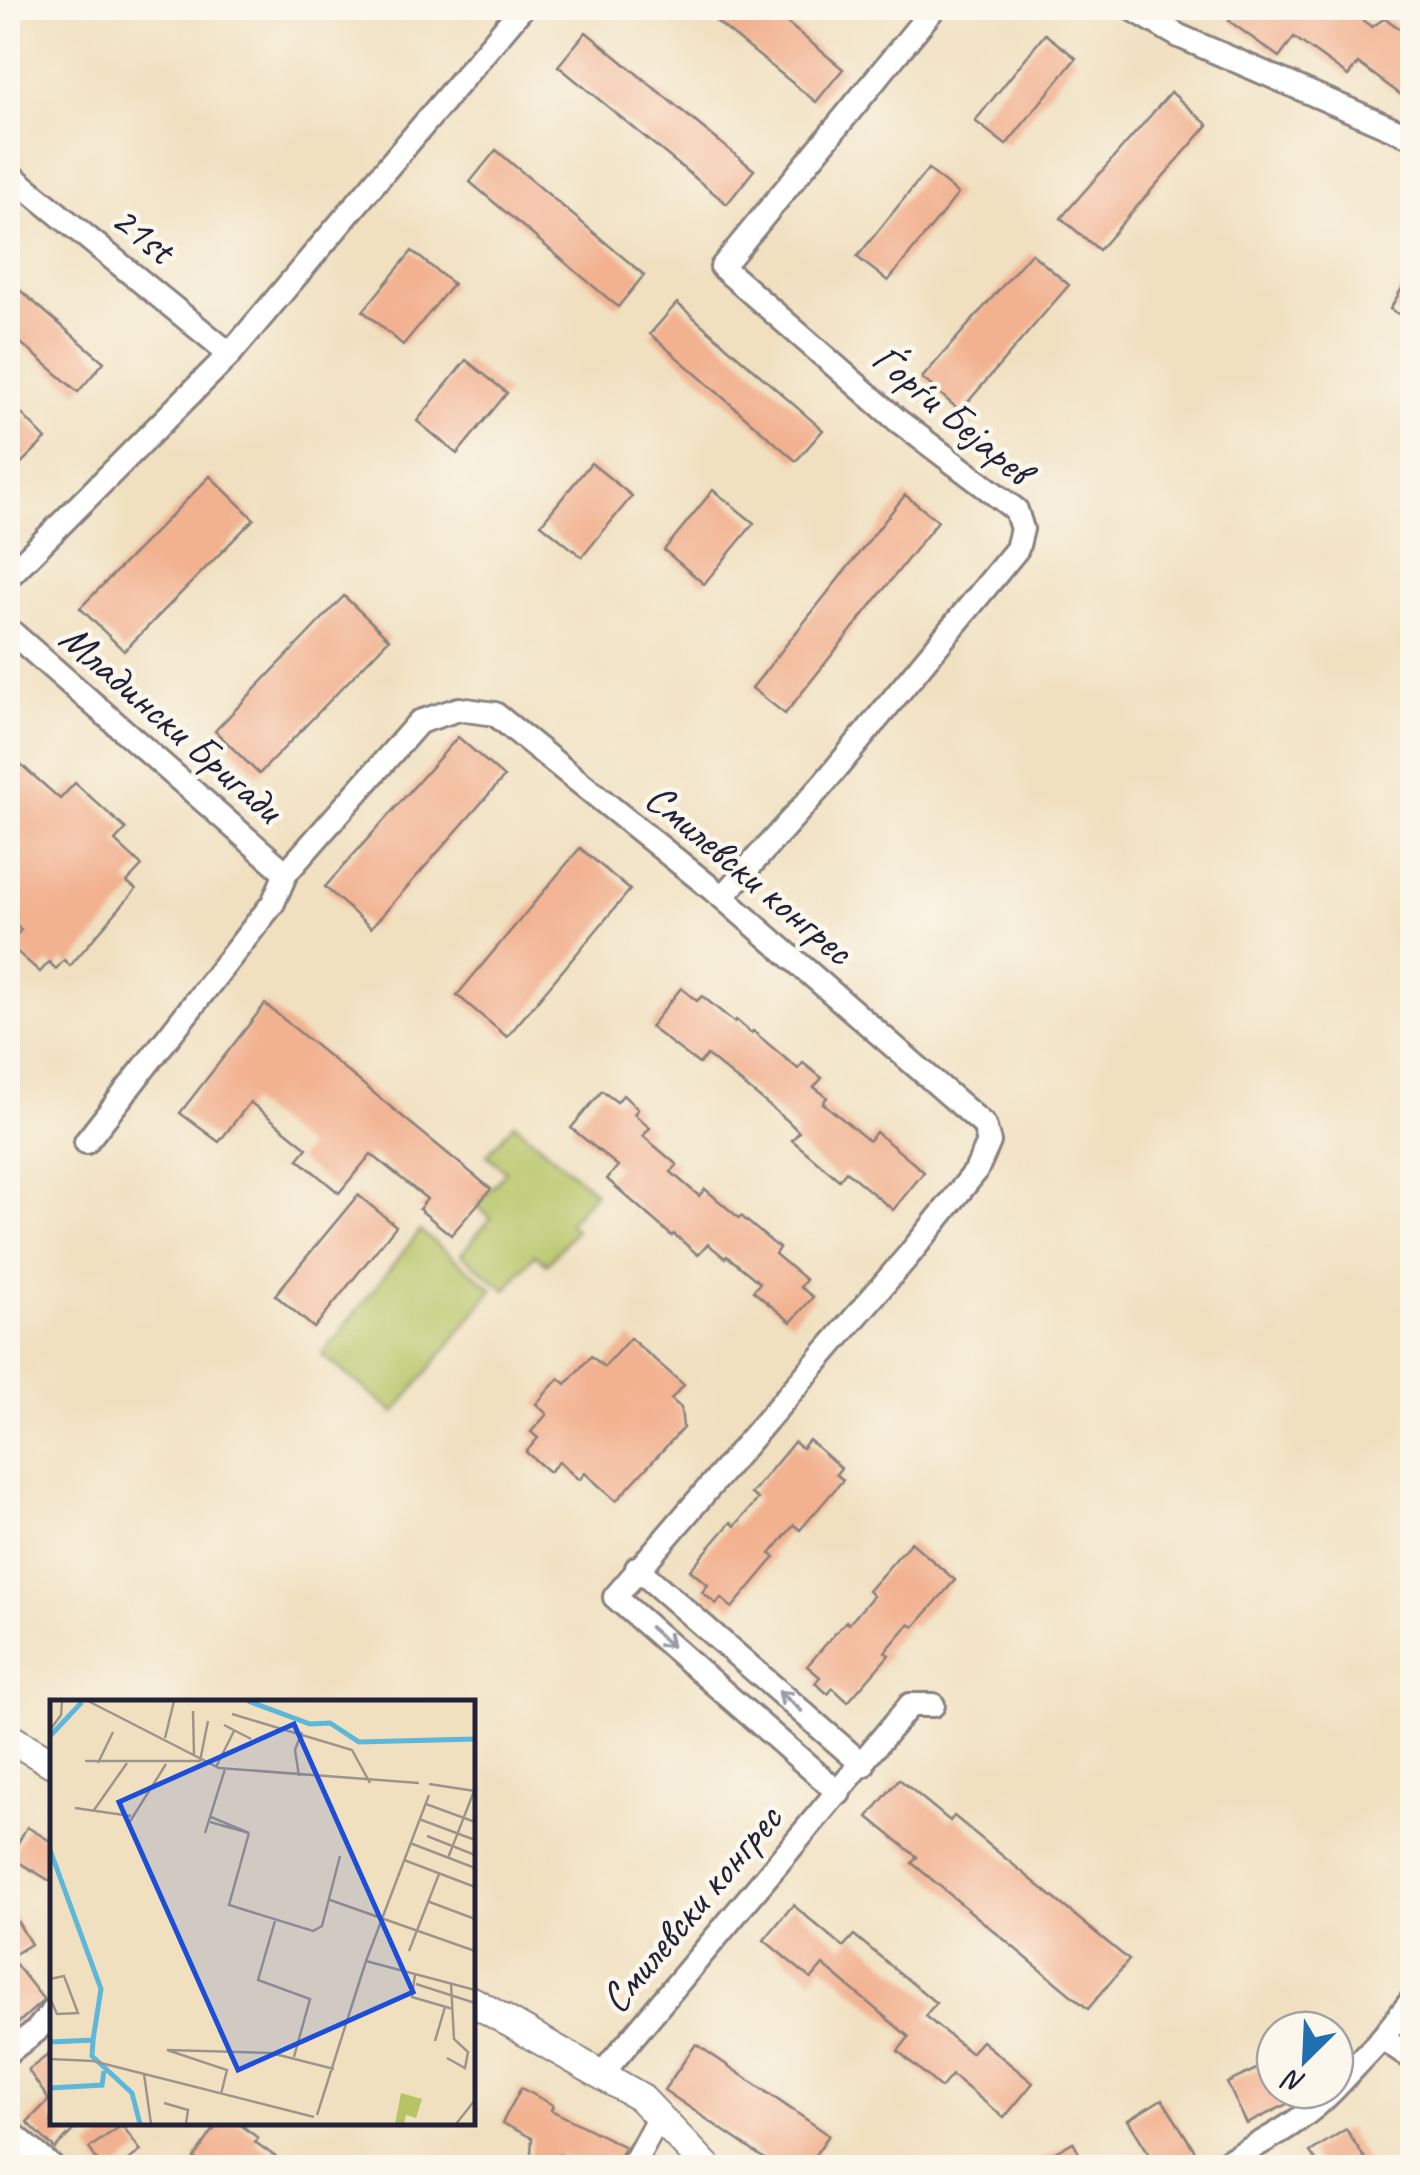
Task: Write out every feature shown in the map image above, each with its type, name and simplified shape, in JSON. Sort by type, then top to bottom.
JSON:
[{"type":"main road","points":[[8,1737],[50,1761]]},
{"type":"main road","points":[[475,2003],[640,2097],[708,2168]]},
{"type":"street","points":[[8,577],[230,354],[522,8]]},
{"type":"street","name":"Ѓорѓи Бејарев","points":[[722,897],[826,782],[1017,548],[1022,530],[1016,510],[897,420],[722,267],[934,8]]},
{"type":"street","points":[[1131,8],[1179,36],[1412,137]]},
{"type":"street","name":"21st","points":[[8,173],[230,354]]},
{"type":"street","name":"Младински Бригади","points":[[8,629],[286,872]]},
{"type":"street","name":"Смилевски конгрес","points":[[86,1142],[273,903],[286,872],[419,722],[459,709],[495,714],[722,897],[984,1124],[990,1142],[976,1171],[908,1256],[615,1597],[838,1793]]},
{"type":"street","points":[[638,1568],[863,1765]]},
{"type":"street","name":"Смилевски конгрес","points":[[601,2074],[910,1705],[933,1705]]},
{"type":"street","points":[[1355,2067],[1412,2000]]},
{"type":"street","points":[[8,2052],[36,2031],[50,2014]]},
{"type":"street","points":[[1382,2038],[1412,2058]]},
{"type":"street","points":[[1216,2168],[1314,2110]]},
{"type":"street","points":[[627,2168],[659,2117]]},
{"type":"street","points":[[8,2130],[53,2168]]},
{"type":"green space","points":[[514,1123],[595,1192],[568,1224],[576,1230],[547,1264],[535,1254],[506,1290],[461,1254],[491,1218],[477,1206],[506,1171],[487,1155]]},
{"type":"green space","points":[[420,1231],[493,1289],[395,1413],[322,1355]]},
{"type":"building","points":[[700,8],[769,8],[843,69],[816,102]]},
{"type":"building","points":[[1239,8],[1345,8],[1372,27],[1385,18],[1412,38],[1412,103],[1358,63],[1348,76],[1294,37],[1279,57],[1229,21]]},
{"type":"building","points":[[586,32],[754,170],[727,204],[558,66]]},
{"type":"building","points":[[1045,34],[1076,58],[1006,145],[975,121]]},
{"type":"building","points":[[1171,92],[1208,125],[1099,250],[1061,218]]},
{"type":"building","points":[[496,150],[644,275],[618,307],[470,182]]},
{"type":"building","points":[[928,169],[958,194],[888,281],[857,257]]},
{"type":"building","points":[[412,251],[453,284],[403,345],[363,311]]},
{"type":"building","points":[[1031,253],[1069,285],[960,411],[922,378]]},
{"type":"building","points":[[1412,271],[1412,322],[1390,309]]},
{"type":"building","points":[[8,280],[104,362],[78,392],[8,332]]},
{"type":"building","points":[[677,303],[823,430],[796,461],[650,334]]},
{"type":"building","points":[[466,360],[507,393],[457,454],[417,421]]},
{"type":"building","points":[[16,408],[46,439],[8,476],[8,416]]},
{"type":"building","points":[[591,463],[632,496],[582,557],[541,524]]},
{"type":"building","points":[[210,476],[254,519],[124,651],[80,608]]},
{"type":"building","points":[[713,490],[754,523],[704,584],[664,550]]},
{"type":"building","points":[[905,495],[938,521],[785,714],[752,688]]},
{"type":"building","points":[[344,596],[389,639],[259,774],[215,731]]},
{"type":"building","points":[[458,737],[504,777],[371,928],[325,887]]},
{"type":"building","points":[[8,753],[60,799],[75,783],[126,829],[115,841],[142,866],[127,882],[136,889],[70,966],[64,960],[56,969],[49,962],[40,972],[8,944],[21,930],[8,918]]},
{"type":"building","points":[[580,848],[630,890],[507,1037],[457,995]]},
{"type":"building","points":[[681,988],[697,1001],[702,996],[734,1022],[753,1031],[798,1069],[803,1063],[822,1078],[814,1087],[827,1097],[823,1103],[869,1141],[876,1132],[924,1172],[893,1210],[846,1171],[839,1180],[792,1140],[799,1132],[788,1121],[707,1055],[699,1064],[650,1027]]},
{"type":"building","points":[[265,1004],[491,1189],[451,1235],[419,1209],[427,1199],[371,1154],[339,1193],[298,1159],[307,1148],[250,1102],[219,1142],[180,1113]]},
{"type":"building","points":[[602,1091],[617,1102],[623,1095],[638,1109],[634,1114],[650,1128],[643,1136],[677,1165],[671,1172],[699,1196],[705,1189],[741,1216],[779,1248],[775,1254],[806,1280],[800,1287],[813,1297],[791,1322],[753,1291],[760,1283],[727,1256],[708,1244],[698,1255],[607,1179],[618,1166],[571,1128]]},
{"type":"building","points":[[358,1195],[396,1226],[314,1328],[275,1295]]},
{"type":"building","points":[[630,1338],[684,1385],[671,1399],[681,1408],[683,1428],[616,1501],[585,1473],[579,1480],[559,1462],[549,1472],[526,1452],[538,1438],[531,1432],[547,1414],[536,1404],[559,1378],[566,1384],[591,1356],[604,1367]]},
{"type":"building","points":[[809,1440],[841,1468],[836,1474],[843,1480],[800,1530],[794,1525],[770,1554],[775,1557],[732,1608],[721,1598],[716,1604],[702,1592],[708,1585],[690,1570],[731,1522],[735,1526],[758,1499],[751,1494],[794,1442],[802,1448]]},
{"type":"building","points":[[911,1542],[955,1580],[914,1627],[909,1624],[885,1652],[889,1655],[848,1702],[833,1688],[828,1694],[815,1683],[820,1677],[807,1666],[873,1596],[868,1591]]},
{"type":"building","points":[[899,1779],[950,1821],[954,1816],[1129,1960],[1088,2009],[912,1863],[917,1857],[868,1817]]},
{"type":"building","points":[[27,1827],[50,1841],[50,1881],[10,1857]]},
{"type":"building","points":[[793,1905],[843,1947],[854,1935],[936,2003],[925,2016],[971,2053],[982,2041],[1033,2083],[1004,2118],[952,2075],[941,2088],[898,2051],[909,2037],[823,1965],[811,1979],[764,1940]]},
{"type":"building","points":[[8,1906],[31,1944],[10,1957],[44,2000],[8,2032]]},
{"type":"building","points":[[696,2044],[829,2135],[806,2168],[778,2168],[664,2090]]},
{"type":"building","points":[[50,2054],[50,2125],[78,2125],[55,2149],[27,2122],[49,2100],[28,2070]]},
{"type":"building","points":[[1255,2070],[1255,2110],[1275,2110],[1247,2124],[1227,2083]]},
{"type":"building","points":[[521,2088],[553,2105],[551,2110],[625,2147],[612,2168],[587,2168],[560,2155],[560,2168],[530,2168],[532,2138],[502,2123]]},
{"type":"building","points":[[1162,2099],[1195,2151],[1170,2168],[1158,2168],[1128,2120]]},
{"type":"building","points":[[122,2125],[141,2151],[117,2168],[102,2168],[89,2148]]},
{"type":"building","points":[[217,2125],[241,2125],[258,2138],[255,2142],[291,2168],[208,2168],[194,2158]]},
{"type":"building","points":[[1346,2129],[1371,2168],[1321,2168],[1310,2152]]},
{"type":"building","points":[[1073,2142],[1087,2168],[1027,2168]]}]
